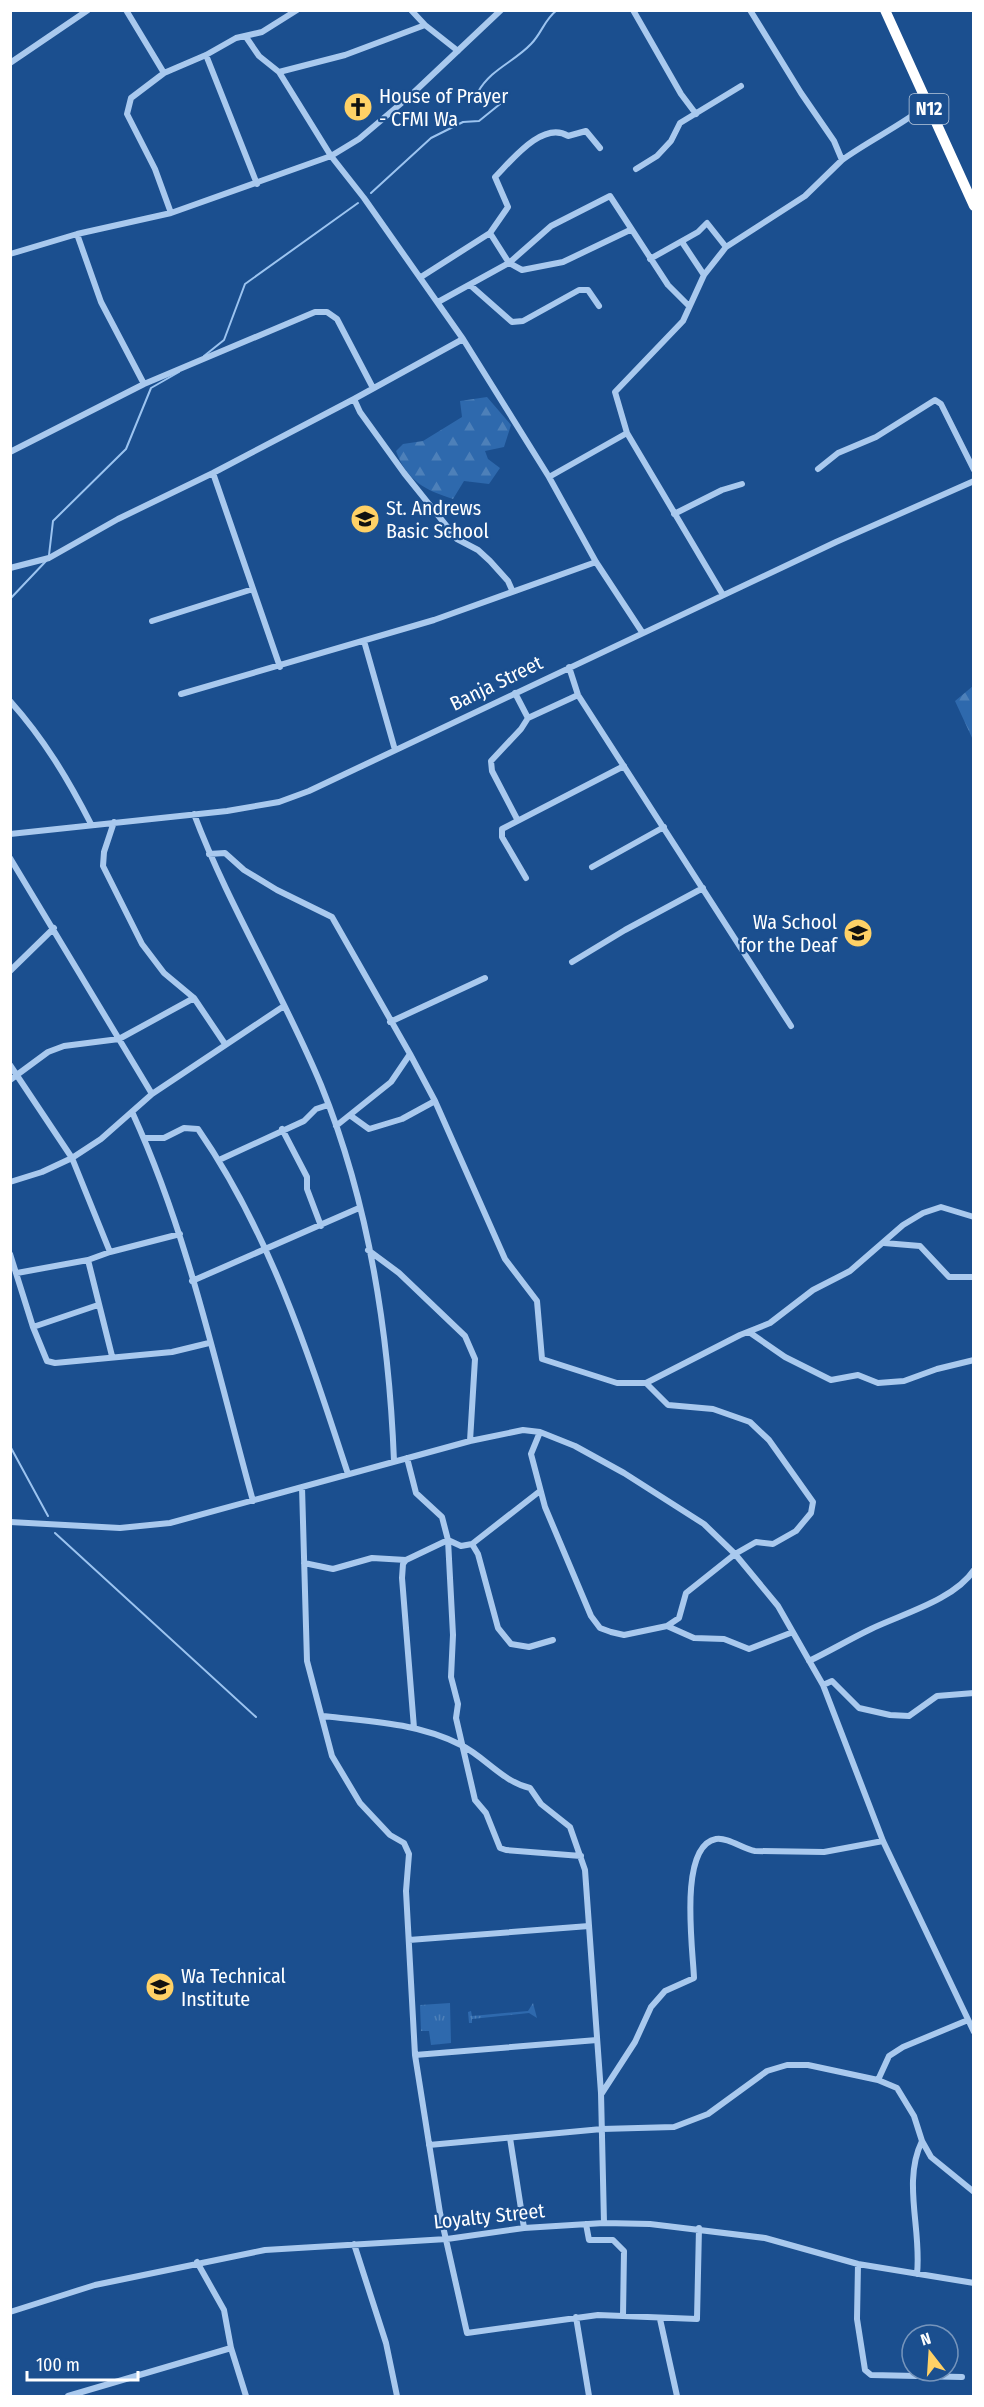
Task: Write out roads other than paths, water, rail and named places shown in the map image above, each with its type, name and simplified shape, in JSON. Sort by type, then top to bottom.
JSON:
[{"type":"highway","name":"N12","points":[[885,10],[974,206]]},
{"type":"street","points":[[10,63],[88,10]]},
{"type":"street","points":[[126,10],[164,73]]},
{"type":"street","points":[[171,213],[155,169],[128,114],[131,98],[164,73],[206,55],[236,38],[262,32],[297,10]]},
{"type":"street","points":[[411,10],[424,26],[458,51]]},
{"type":"street","points":[[10,254],[77,234],[171,213],[331,156],[359,139],[501,10]]},
{"type":"street","points":[[633,10],[681,94],[696,114]]},
{"type":"street","points":[[750,10],[834,141],[842,160]]},
{"type":"street","points":[[279,72],[345,55],[424,26]]},
{"type":"street","points":[[246,37],[259,56],[279,72],[331,156],[421,277],[463,339],[549,477],[596,562],[642,632]]},
{"type":"street","points":[[206,55],[256,184]]},
{"type":"street","points":[[636,169],[657,156],[671,141],[680,123],[741,86]]},
{"type":"street","points":[[723,595],[627,434],[615,392],[683,321],[704,275],[726,247],[806,196],[842,160],[868,141],[899,126],[927,105]]},
{"type":"street","points":[[421,277],[490,234],[508,207],[495,177],[536,140],[549,132],[561,132],[568,136],[586,131],[600,148]]},
{"type":"street","points":[[438,302],[509,263],[552,226],[610,196],[630,230],[668,285],[683,303],[689,306]]},
{"type":"street","points":[[650,258],[682,242],[707,223],[726,247]]},
{"type":"street","points":[[490,234],[509,263],[522,270],[563,262],[630,230]]},
{"type":"street","points":[[77,234],[101,302],[144,384]]},
{"type":"street","points":[[682,242],[704,275]]},
{"type":"street","points":[[470,285],[512,322],[523,321],[579,290],[588,290],[599,306]]},
{"type":"street","points":[[10,452],[144,384],[315,312],[327,312],[337,319],[373,388]]},
{"type":"street","points":[[10,568],[49,558],[118,519],[213,473],[463,339]]},
{"type":"street","points":[[354,399],[360,412],[404,473],[457,539],[478,550],[490,561],[508,581],[512,590]]},
{"type":"street","points":[[818,469],[838,453],[876,437],[935,400],[941,404],[974,470]]},
{"type":"street","points":[[549,477],[627,434]]},
{"type":"street","points":[[213,473],[280,667]]},
{"type":"street","name":"Banja Street","points":[[10,834],[194,814],[279,802],[309,791],[642,632],[974,481]]},
{"type":"street","points":[[674,514],[722,490],[742,484]]},
{"type":"street","points":[[181,694],[280,667],[434,620],[512,590],[596,562]]},
{"type":"street","points":[[152,621],[253,589]]},
{"type":"street","points":[[364,641],[395,750]]},
{"type":"street","points":[[569,667],[578,695],[791,1026]]},
{"type":"street","points":[[515,693],[528,718]]},
{"type":"street","points":[[517,819],[492,771],[491,761],[521,729],[528,718],[578,695]]},
{"type":"street","points":[[10,701],[36,730],[60,764],[92,824]]},
{"type":"street","points":[[526,878],[502,837],[502,828],[624,766]]},
{"type":"street","points":[[194,814],[209,854],[284,1006],[336,1126],[359,1209],[385,1337],[394,1461]]},
{"type":"street","points":[[114,822],[104,852],[103,866],[142,944],[164,974],[194,998],[225,1044]]},
{"type":"street","points":[[592,867],[664,827]]},
{"type":"street","points":[[209,854],[225,853],[252,875],[332,917],[435,1101],[505,1259],[537,1301],[542,1359],[617,1383],[646,1383],[776,1319],[806,1295],[850,1271],[903,1225],[923,1213],[941,1207],[974,1217]]},
{"type":"street","points":[[10,858],[152,1095]]},
{"type":"street","points":[[572,962],[703,888]]},
{"type":"street","points":[[10,971],[54,928]]},
{"type":"street","points":[[390,1022],[485,978]]},
{"type":"street","points":[[14,1079],[48,1052],[64,1046],[119,1039],[194,998]]},
{"type":"street","points":[[10,1182],[42,1172],[72,1158],[133,1113],[152,1095],[284,1006]]},
{"type":"street","points":[[336,1126],[391,1082],[410,1054]]},
{"type":"street","points":[[10,1065],[14,1079],[72,1158],[110,1252]]},
{"type":"street","points":[[351,1116],[369,1129],[402,1119],[435,1101]]},
{"type":"street","points":[[219,1161],[282,1129],[304,1121],[316,1109],[328,1105]]},
{"type":"street","points":[[133,1113],[160,1174],[180,1234],[253,1501]]},
{"type":"street","points":[[144,1138],[164,1138],[184,1128],[198,1130],[219,1161],[266,1251],[305,1344],[348,1474]]},
{"type":"street","points":[[282,1129],[307,1177],[307,1189],[321,1226]]},
{"type":"street","points":[[192,1281],[359,1209]]},
{"type":"street","points":[[17,1273],[88,1260],[180,1234]]},
{"type":"street","points":[[884,1243],[920,1246],[949,1277],[974,1277]]},
{"type":"street","points":[[368,1250],[399,1273],[465,1336],[475,1359],[470,1441]]},
{"type":"street","points":[[10,1254],[33,1327],[47,1361],[55,1363],[172,1352],[209,1343]]},
{"type":"street","points":[[88,1260],[112,1356]]},
{"type":"street","points":[[33,1327],[98,1305]]},
{"type":"street","points":[[749,1332],[785,1357],[831,1380],[858,1375],[878,1383],[904,1381],[937,1369],[974,1360]]},
{"type":"street","points":[[540,1432],[531,1448],[540,1491],[591,1617],[596,1624],[611,1632],[624,1635],[668,1626],[679,1618],[686,1593],[735,1554],[756,1542],[773,1544],[796,1531],[811,1513],[813,1502],[769,1440],[750,1422],[713,1409],[668,1405],[646,1383]]},
{"type":"street","points":[[10,1522],[120,1528],[170,1522],[470,1441],[523,1430],[540,1432],[574,1446],[624,1473],[704,1524],[735,1554],[778,1606],[823,1685],[883,1840],[974,2032]]},
{"type":"street","points":[[407,1458],[416,1492],[442,1517],[448,1540],[453,1635],[451,1677],[458,1704],[456,1718],[461,1745],[475,1800],[486,1813],[500,1848],[581,1856]]},
{"type":"street","points":[[302,1487],[307,1661],[322,1716],[338,1770],[360,1803],[390,1835],[404,1843],[409,1854],[406,1891],[415,2055],[440,2213],[467,2333],[576,2317],[697,2319],[699,2228]]},
{"type":"street","points":[[448,1540],[461,1546],[472,1544],[540,1491]]},
{"type":"street","points":[[304,1563],[333,1569],[372,1558],[406,1560],[448,1540]]},
{"type":"street","points":[[472,1544],[478,1554],[498,1628],[511,1644],[529,1647],[553,1640]]},
{"type":"street","points":[[406,1560],[403,1564],[402,1578],[414,1728]]},
{"type":"street","points":[[810,1662],[871,1629],[926,1606],[968,1578],[974,1570]]},
{"type":"street","points":[[668,1626],[694,1638],[724,1638],[749,1649],[793,1632]]},
{"type":"street","points":[[823,1685],[832,1681],[859,1708],[890,1715],[909,1716],[937,1696],[974,1693]]},
{"type":"street","points":[[322,1716],[414,1728],[461,1745],[519,1786],[530,1788],[541,1804],[570,1827],[581,1856],[586,1879],[601,2093],[604,2223]]},
{"type":"street","points":[[601,2093],[635,2042],[651,2007],[665,1991],[694,1978],[690,1938],[692,1875],[703,1846],[714,1839],[724,1838],[746,1850],[824,1852],[883,1840]]},
{"type":"street","points":[[409,1940],[589,1926]]},
{"type":"street","points":[[878,2080],[889,2056],[903,2047],[968,2020]]},
{"type":"street","points":[[415,2055],[597,2040]]},
{"type":"street","points":[[429,2145],[602,2129],[674,2127],[708,2114],[762,2074],[787,2065],[808,2065],[878,2080],[897,2088],[904,2097],[922,2141],[932,2157],[974,2192]]},
{"type":"street","points":[[510,2138],[524,2228]]},
{"type":"street","points":[[917,2274],[919,2257],[912,2173],[922,2141]]},
{"type":"street","name":"Loyalty Street","points":[[10,2312],[94,2285],[197,2262],[266,2250],[447,2239],[524,2228],[604,2223],[699,2228],[765,2238],[858,2264],[974,2283]]},
{"type":"street","points":[[586,2224],[589,2240],[613,2240],[624,2251],[623,2316]]},
{"type":"street","points":[[354,2244],[386,2343],[397,2397]]},
{"type":"street","points":[[197,2262],[224,2310],[231,2348],[246,2397]]},
{"type":"street","points":[[858,2264],[857,2319],[865,2370],[871,2375],[962,2377]]},
{"type":"street","points":[[576,2317],[589,2397]]},
{"type":"street","points":[[660,2319],[677,2397]]},
{"type":"street","points":[[68,2397],[231,2348]]},
{"type":"waterway","points":[[371,193],[431,138],[463,122],[479,121],[500,104],[490,96],[478,92],[489,77],[531,44],[557,10]]},
{"type":"waterway","points":[[204,356],[224,340],[245,284],[358,203]]},
{"type":"waterway","points":[[49,555],[53,521],[126,449],[151,388],[179,372]]},
{"type":"waterway","points":[[10,599],[47,560]]},
{"type":"waterway","points":[[10,1446],[48,1516]]},
{"type":"waterway","points":[[55,1533],[256,1717]]},
{"type":"place","name":"House of Prayer - CFMI Wa","points":[[358,107]]},
{"type":"place","name":"St. Andrews Basic School","points":[[365,519]]},
{"type":"place","name":"Wa School for the Deaf","points":[[858,933]]},
{"type":"place","name":"Wa Technical Institute","points":[[160,1987]]}]
